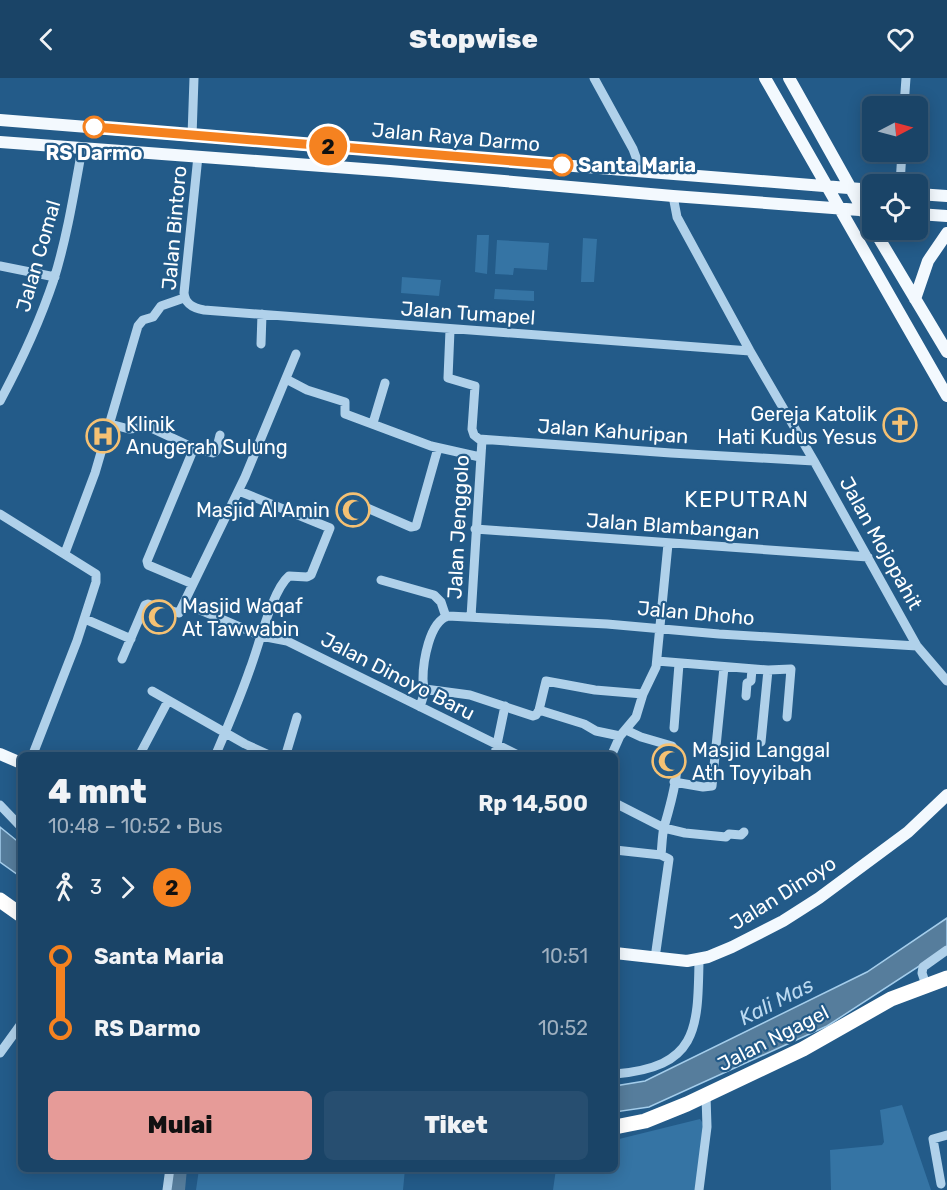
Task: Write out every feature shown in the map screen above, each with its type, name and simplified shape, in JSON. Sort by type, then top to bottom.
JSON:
[{"type":"highway","points":[[0,900],[18,913]]},
{"type":"highway","name":"Jalan Ngagel","points":[[618,1126],[645,1121],[706,1095],[803,1048],[891,999],[947,978]]},
{"type":"main road","points":[[765,78],[947,396]]},
{"type":"main road","points":[[789,78],[838,164],[849,188],[862,203]]},
{"type":"main road","name":"Jalan Raya Darmo","points":[[0,120],[862,189]]},
{"type":"main road","name":"Jalan Raya Darmo","points":[[0,142],[862,210]]},
{"type":"main road","points":[[390,151],[398,159],[398,167],[390,171]]},
{"type":"main road","points":[[413,174],[409,162],[414,154]]},
{"type":"main road","points":[[928,195],[947,196]]},
{"type":"main road","points":[[928,215],[947,216]]},
{"type":"main road","points":[[915,299],[928,261],[947,233]]},
{"type":"main road","points":[[880,240],[947,352]]},
{"type":"main road","points":[[0,754],[18,762]]},
{"type":"main road","points":[[0,761],[18,767]]},
{"type":"main road","name":"Jalan Dinoyo","points":[[618,953],[687,961],[699,960],[732,948],[764,932],[813,902],[908,831],[947,795]]},
{"type":"street","points":[[192,136],[194,78]]},
{"type":"street","points":[[594,78],[633,149],[637,160],[637,171]]},
{"type":"street","points":[[905,96],[906,78]]},
{"type":"street","name":"Jalan Comal","points":[[0,401],[34,332],[55,277],[66,232],[81,149]]},
{"type":"street","name":"Jalan Bintoro","points":[[185,300],[198,156]]},
{"type":"street","name":"Jalan Mojopahit","points":[[673,196],[677,218],[750,351],[917,646],[947,681]]},
{"type":"street","points":[[0,266],[55,277]]},
{"type":"street","points":[[65,553],[95,473],[138,326],[143,320],[153,317],[161,306],[185,300]]},
{"type":"street","name":"Jalan Tumapel","points":[[185,300],[194,308],[204,310],[750,351]]},
{"type":"street","points":[[261,344],[262,314]]},
{"type":"street","points":[[450,330],[448,378],[475,386],[473,432],[482,440]]},
{"type":"street","points":[[122,659],[145,605],[179,613],[239,491],[296,354]]},
{"type":"street","points":[[286,379],[307,390],[345,402],[345,414],[373,423],[397,435],[438,448],[480,457]]},
{"type":"street","points":[[373,423],[385,383]]},
{"type":"street","points":[[110,424],[126,429],[148,428],[194,448],[215,453],[220,435]]},
{"type":"street","name":"Jalan Jenggolo","points":[[471,617],[482,440]]},
{"type":"street","name":"Jalan Kahuripan","points":[[482,440],[814,461]]},
{"type":"street","points":[[194,448],[147,561],[148,565],[195,580]]},
{"type":"street","points":[[351,501],[411,527],[416,526],[438,448]]},
{"type":"street","points":[[217,752],[273,603],[285,580],[290,576],[307,577],[312,574],[330,529],[329,526],[239,491]]},
{"type":"street","points":[[0,514],[96,574],[96,582],[85,619],[34,752]]},
{"type":"street","name":"Jalan Blambangan","points":[[475,529],[868,557]]},
{"type":"street","points":[[613,752],[622,733],[636,717],[657,661],[668,544]]},
{"type":"street","points":[[381,580],[434,596],[441,603],[446,617],[436,628],[427,647],[423,672],[425,689],[420,707]]},
{"type":"street","name":"Jalan Dinoyo Baru","points":[[184,603],[261,636],[287,641],[420,707],[496,750]]},
{"type":"street","name":"Jalan Dhoho","points":[[446,617],[597,623],[917,646]]},
{"type":"street","points":[[85,619],[131,639]]},
{"type":"street","points":[[657,661],[768,670],[790,669],[787,717]]},
{"type":"street","points":[[674,728],[679,664]]},
{"type":"street","points":[[674,782],[703,787],[712,786],[724,667]]},
{"type":"street","points":[[747,696],[747,683],[751,681],[752,669]]},
{"type":"street","points":[[761,742],[768,670]]},
{"type":"street","points":[[425,689],[470,695],[533,716],[539,710],[547,681],[595,690],[643,694]]},
{"type":"street","points":[[152,691],[263,752]]},
{"type":"street","points":[[141,752],[168,701]]},
{"type":"street","points":[[496,750],[505,706]]},
{"type":"street","points":[[539,710],[584,724],[596,731],[622,733],[674,747],[678,762],[670,811],[664,828],[661,855]]},
{"type":"street","points":[[287,752],[297,717]]},
{"type":"street","points":[[0,805],[18,824]]},
{"type":"street","points":[[618,805],[664,828],[686,833],[726,837],[729,834],[741,835],[744,832]]},
{"type":"street","points":[[618,850],[668,857],[656,958]]},
{"type":"street","points":[[926,986],[922,973],[923,967],[947,951]]},
{"type":"street","points":[[618,1074],[651,1068],[684,1048],[694,1026],[699,960]]},
{"type":"street","points":[[0,1053],[18,1028]]},
{"type":"street","points":[[699,1190],[707,1127],[706,1095]]},
{"type":"street","points":[[941,1184],[933,1139],[947,1135]]},
{"type":"street","points":[[167,1190],[169,1172]]},
{"type":"shaded area","points":[[477,235],[489,235],[487,274],[475,272]]},
{"type":"shaded area","points":[[583,238],[597,239],[594,282],[581,282]]},
{"type":"shaded area","points":[[497,240],[549,243],[547,270],[514,268],[513,275],[495,274]]},
{"type":"shaded area","points":[[402,277],[441,280],[439,296],[401,293]]},
{"type":"shaded area","points":[[495,289],[534,291],[534,301],[494,299]]},
{"type":"shaded area","points":[[0,827],[18,842],[18,875],[0,862]]},
{"type":"shaded area","name":"Kali Mas","points":[[947,918],[947,948],[827,1026],[649,1107],[618,1112],[618,1086],[645,1081],[867,972]]},
{"type":"shaded area","points":[[902,1105],[931,1190],[831,1190],[830,1150],[882,1145],[884,1142],[880,1110]]},
{"type":"shaded area","points":[[700,1119],[704,1125],[695,1190],[553,1190],[556,1172],[618,1172],[618,1139]]},
{"type":"shaded area","points":[[198,1172],[405,1172],[403,1190],[196,1190]]},
{"type":"waterway","points":[[178,1190],[180,1172]]},
{"type":"bus line","name":"2","points":[[94,127],[562,165]]},
{"type":"place","name":"RS Darmo","points":[[94,127]]},
{"type":"place","name":"Santa Maria","points":[[562,165]]},
{"type":"place","name":"Gereja Katolik Hati Kudus Yesus","points":[[900,425]]},
{"type":"place","name":"Klinik Anugerah Sulung","points":[[103,436]]},
{"type":"place","name":"Masjid Al Amin","points":[[353,510]]},
{"type":"place","name":"Masjid Waqaf At Tawwabin","points":[[159,617]]},
{"type":"place","name":"Masjid Langgal Ath Toyyibah","points":[[669,761]]},
{"type":"district","name":"KEPUTRAN","points":[[747,499]]}]
